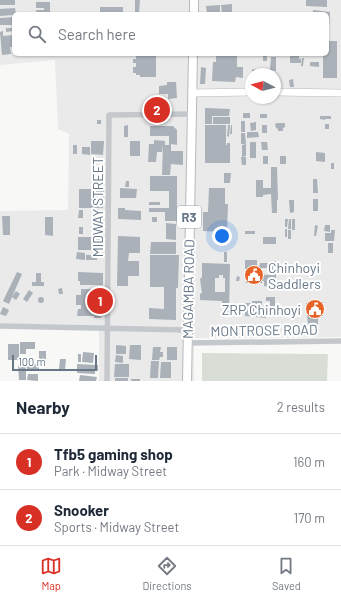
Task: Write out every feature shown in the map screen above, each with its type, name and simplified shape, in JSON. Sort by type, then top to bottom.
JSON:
[{"type":"highway","points":[[194,0],[194,12]]},
{"type":"highway","name":"MAGAMBA ROAD","points":[[187,381],[193,56]]},
{"type":"main road","points":[[192,92],[245,92]]},
{"type":"main road","points":[[281,92],[341,93]]},
{"type":"street","name":"MIDWAY STREET","points":[[107,381],[110,115],[192,114]]},
{"type":"street","points":[[0,326],[187,330]]},
{"type":"street","name":"MONTROSE ROAD","points":[[187,343],[341,341]]},
{"type":"shaded area","points":[[0,0],[341,0],[341,337],[194,338],[194,381],[99,381],[99,328],[0,324],[0,211],[68,210],[69,134],[58,129],[55,60],[0,65]]},
{"type":"shaded area","points":[[202,353],[328,354],[327,381],[202,381]]},
{"type":"building","points":[[0,0],[15,0],[15,5],[0,5]]},
{"type":"building","points":[[135,0],[140,0],[139,12],[135,12]]},
{"type":"building","points":[[306,0],[327,0],[327,7],[306,6]]},
{"type":"building","points":[[36,2],[50,2],[50,12],[36,12],[36,10],[44,10],[44,8],[36,8]]},
{"type":"building","points":[[232,4],[232,12],[222,12],[221,5]]},
{"type":"building","points":[[220,5],[220,12],[207,12],[206,6]]},
{"type":"building","points":[[100,7],[123,7],[123,12],[100,12]]},
{"type":"building","points":[[15,8],[16,12],[12,12],[12,15],[0,16],[0,9]]},
{"type":"building","points":[[313,10],[330,12],[329,26],[329,12],[313,12]]},
{"type":"building","points":[[12,17],[12,25],[0,25],[0,18]]},
{"type":"building","points":[[6,28],[12,28],[12,31],[6,32]]},
{"type":"building","points":[[3,31],[3,36],[12,35],[12,47],[10,47],[11,54],[2,55],[0,32]]},
{"type":"building","points":[[329,41],[337,41],[337,78],[323,78],[323,56],[329,56]]},
{"type":"building","points":[[136,56],[156,56],[156,77],[140,77],[140,75],[133,73],[133,67],[136,67],[136,63],[133,63],[133,59],[136,59]]},
{"type":"building","points":[[216,56],[237,56],[237,67],[243,67],[243,78],[236,77],[235,82],[212,81],[213,62],[216,62]]},
{"type":"building","points":[[263,56],[267,56],[267,61],[263,61]]},
{"type":"building","points":[[290,56],[299,56],[299,59],[301,59],[301,63],[290,63]]},
{"type":"building","points":[[271,57],[276,57],[276,68],[270,68]]},
{"type":"building","points":[[302,58],[304,58],[303,66],[301,66]]},
{"type":"building","points":[[310,62],[319,62],[319,67],[310,66]]},
{"type":"building","points":[[201,67],[206,68],[205,84],[200,84]]},
{"type":"building","points":[[293,79],[294,87],[290,87],[289,80]]},
{"type":"building","points":[[167,82],[176,82],[177,98],[168,99],[168,94],[159,94],[159,86],[167,85]]},
{"type":"building","points":[[205,108],[230,109],[229,116],[212,116],[212,124],[205,124]]},
{"type":"building","points":[[243,113],[250,113],[250,118],[243,118]]},
{"type":"building","points":[[260,114],[267,114],[267,118],[260,118]]},
{"type":"building","points":[[320,116],[325,116],[325,120],[320,119]]},
{"type":"building","points":[[325,116],[331,116],[331,119],[325,119]]},
{"type":"building","points":[[213,117],[230,117],[230,124],[213,124]]},
{"type":"building","points":[[97,120],[101,120],[101,124],[97,124]]},
{"type":"building","points":[[241,121],[245,121],[245,132],[241,132]]},
{"type":"building","points":[[256,122],[256,130],[251,131],[250,123]]},
{"type":"building","points":[[285,123],[283,131],[278,131],[275,124]]},
{"type":"building","points":[[325,124],[329,124],[329,129],[325,129]]},
{"type":"building","points":[[128,125],[128,137],[124,137],[124,126]]},
{"type":"building","points":[[205,125],[226,125],[226,145],[227,143],[230,143],[230,163],[205,163]]},
{"type":"building","points":[[228,125],[230,125],[229,137],[227,136]]},
{"type":"building","points":[[231,125],[232,134],[230,134]]},
{"type":"building","points":[[262,125],[267,125],[267,133],[262,133]]},
{"type":"building","points":[[150,126],[173,126],[177,130],[177,145],[171,144],[171,151],[183,151],[183,165],[171,164],[170,175],[162,175],[163,144],[162,152],[157,152],[156,162],[148,162],[149,144],[154,144],[154,140],[165,141],[165,145],[169,145],[169,136],[150,136]]},
{"type":"building","points":[[247,132],[258,132],[259,137],[247,138]]},
{"type":"building","points":[[241,133],[245,133],[246,144],[241,144]]},
{"type":"building","points":[[91,141],[104,141],[103,155],[91,154]]},
{"type":"building","points":[[130,141],[140,141],[140,156],[130,156]]},
{"type":"building","points":[[250,142],[256,142],[256,158],[250,158]]},
{"type":"building","points":[[261,142],[267,142],[268,150],[262,150]]},
{"type":"building","points":[[246,144],[246,156],[242,157],[242,145]]},
{"type":"building","points":[[73,145],[77,145],[77,154],[73,154]]},
{"type":"building","points":[[82,147],[90,147],[90,155],[82,154]]},
{"type":"building","points":[[316,152],[325,153],[325,162],[316,161]]},
{"type":"building","points":[[263,156],[268,156],[268,164],[263,164]]},
{"type":"building","points":[[280,156],[286,156],[286,164],[280,164]]},
{"type":"building","points":[[241,157],[246,157],[246,165],[242,165]]},
{"type":"building","points":[[331,163],[334,163],[334,169],[331,169]]},
{"type":"building","points":[[271,167],[277,167],[277,213],[272,213],[271,194],[263,195],[263,197],[256,197],[256,180],[263,180],[263,188],[271,188]]},
{"type":"building","points":[[224,173],[231,173],[230,183],[224,183]]},
{"type":"building","points":[[150,176],[177,176],[177,221],[165,221],[165,212],[149,212],[149,208],[169,208],[169,191],[150,191]]},
{"type":"building","points":[[313,179],[317,179],[318,193],[313,193]]},
{"type":"building","points":[[126,181],[129,181],[129,187],[125,187]]},
{"type":"building","points":[[120,188],[137,189],[136,198],[120,198]]},
{"type":"building","points":[[209,188],[225,188],[225,204],[228,204],[227,232],[203,231],[203,212],[208,212]]},
{"type":"building","points":[[79,189],[104,189],[103,208],[79,208]]},
{"type":"building","points":[[313,199],[318,199],[318,211],[313,211]]},
{"type":"building","points":[[289,200],[294,200],[294,212],[290,213]]},
{"type":"building","points":[[149,202],[160,202],[160,205],[149,205]]},
{"type":"building","points":[[118,208],[141,211],[141,220],[118,219]]},
{"type":"building","points":[[79,210],[83,210],[83,218],[78,218]]},
{"type":"building","points":[[2,216],[10,216],[10,235],[3,235]]},
{"type":"building","points":[[45,217],[53,217],[53,236],[45,235]]},
{"type":"building","points":[[152,217],[157,217],[157,222],[152,222]]},
{"type":"building","points":[[285,219],[288,219],[287,227],[285,227]]},
{"type":"building","points":[[289,219],[291,219],[291,229],[288,229]]},
{"type":"building","points":[[292,219],[295,219],[295,230],[292,230]]},
{"type":"building","points":[[166,223],[176,224],[176,240],[166,239]]},
{"type":"building","points":[[315,225],[318,226],[316,236],[314,236]]},
{"type":"building","points":[[325,225],[330,225],[330,232],[324,231]]},
{"type":"building","points":[[79,227],[83,227],[83,234],[79,234]]},
{"type":"building","points":[[285,229],[287,229],[287,237],[285,237]]},
{"type":"building","points":[[288,230],[291,230],[291,239],[288,239]]},
{"type":"building","points":[[331,230],[335,230],[334,241],[325,241],[325,233],[331,233]]},
{"type":"building","points":[[245,231],[255,231],[255,234],[245,234]]},
{"type":"building","points":[[92,232],[98,232],[98,235],[92,235]]},
{"type":"building","points":[[118,236],[140,237],[140,253],[129,253],[128,261],[139,261],[139,276],[128,276],[128,286],[117,286]]},
{"type":"building","points":[[78,237],[103,237],[103,250],[78,250]]},
{"type":"building","points":[[263,237],[276,237],[276,244],[263,244]]},
{"type":"building","points":[[151,242],[176,242],[176,254],[150,254]]},
{"type":"building","points":[[328,243],[333,243],[333,253],[328,253]]},
{"type":"building","points":[[77,252],[85,253],[85,260],[76,259]]},
{"type":"building","points":[[224,252],[227,252],[227,262],[224,262]]},
{"type":"building","points":[[86,255],[97,255],[97,260],[86,260]]},
{"type":"building","points":[[150,255],[179,255],[178,288],[176,288],[176,320],[149,319],[149,308],[164,309],[164,287],[150,287]]},
{"type":"building","points":[[245,260],[257,260],[257,269],[245,269]]},
{"type":"building","name":"Chinhoyi Saddlers","points":[[270,261],[276,261],[276,289],[270,289],[270,281],[269,287],[264,286],[264,281],[262,281],[262,283],[246,283],[246,274],[270,275],[270,268],[259,268],[260,263],[270,263]]},
{"type":"building","points":[[202,263],[230,264],[229,313],[224,313],[225,304],[222,304],[222,301],[200,300],[200,294],[202,293],[200,279],[202,277]],"holes":[[[219,275],[223,275],[223,278],[225,278],[225,292],[215,292],[215,278],[219,278]]]},
{"type":"building","points":[[17,272],[22,274],[9,304],[3,301]]},
{"type":"building","points":[[78,272],[103,273],[103,285],[80,285],[80,281],[78,281]]},
{"type":"building","points":[[36,273],[41,273],[41,282],[44,282],[44,286],[32,286],[32,282],[36,282]]},
{"type":"building","points":[[237,276],[240,277],[239,281],[236,281]]},
{"type":"building","points":[[62,288],[63,294],[59,294],[58,289]]},
{"type":"building","points":[[104,288],[103,315],[100,318],[94,318],[94,316],[77,316],[78,309],[81,309],[81,305],[76,305],[76,295],[81,295],[81,289]]},
{"type":"building","points":[[29,290],[33,293],[27,302],[23,299]]},
{"type":"building","points":[[16,291],[20,294],[16,300],[12,297]]},
{"type":"building","points":[[41,297],[44,300],[41,303],[38,300]]},
{"type":"building","points":[[266,297],[275,297],[275,316],[267,316],[267,310],[270,310],[270,301],[266,301]]},
{"type":"building","points":[[252,301],[262,301],[262,306],[252,306]]},
{"type":"building","name":"ZRP Chinhoyi","points":[[323,302],[323,316],[318,316],[318,325],[308,326],[306,303]]},
{"type":"building","points":[[245,303],[251,303],[251,307],[266,306],[266,318],[245,316]]},
{"type":"building","points":[[3,307],[9,310],[6,316],[0,314]]},
{"type":"building","points":[[20,342],[35,342],[35,349],[26,349],[26,354],[20,354]]},
{"type":"building","points":[[8,344],[19,344],[19,360],[8,360]]},
{"type":"building","points":[[116,345],[126,346],[126,354],[116,354]]},
{"type":"building","points":[[130,345],[141,345],[141,360],[129,359]]},
{"type":"building","points":[[153,347],[161,347],[160,352],[163,352],[163,357],[160,357],[159,360],[152,360]]},
{"type":"building","points":[[167,347],[177,347],[177,360],[167,360]]},
{"type":"building","points":[[39,351],[46,351],[46,359],[39,359]]},
{"type":"building","points":[[83,352],[94,353],[93,363],[82,362]]},
{"type":"building","points":[[78,354],[81,354],[81,362],[78,362]]},
{"type":"building","points":[[116,355],[123,356],[123,363],[115,362]]},
{"type":"building","points":[[60,359],[66,359],[65,370],[59,369]]},
{"type":"building","points":[[151,361],[159,361],[158,378],[150,378]]},
{"type":"building","points":[[161,362],[171,362],[171,378],[160,378]]},
{"type":"building","points":[[27,364],[39,364],[39,370],[27,370]]},
{"type":"building","points":[[77,364],[98,365],[98,371],[95,371],[95,374],[77,373]]},
{"type":"building","points":[[115,364],[129,364],[129,377],[114,377]]},
{"type":"building","points":[[18,365],[26,365],[26,380],[19,380]]},
{"type":"building","points":[[28,374],[38,374],[38,381],[27,380]]},
{"type":"building","points":[[80,375],[97,377],[96,381],[79,381]]},
{"type":"building","points":[[115,378],[128,378],[128,381],[115,381]]},
{"type":"building","points":[[131,379],[140,379],[140,381],[131,381]]},
{"type":"place","name":"Snooker","points":[[157,110]]},
{"type":"place","name":"Chinhoyi Saddlers","points":[[254,275]]},
{"type":"place","name":"Tfb5 gaming shop","points":[[100,301]]},
{"type":"place","name":"ZRP Chinhoyi","points":[[315,309]]}]
